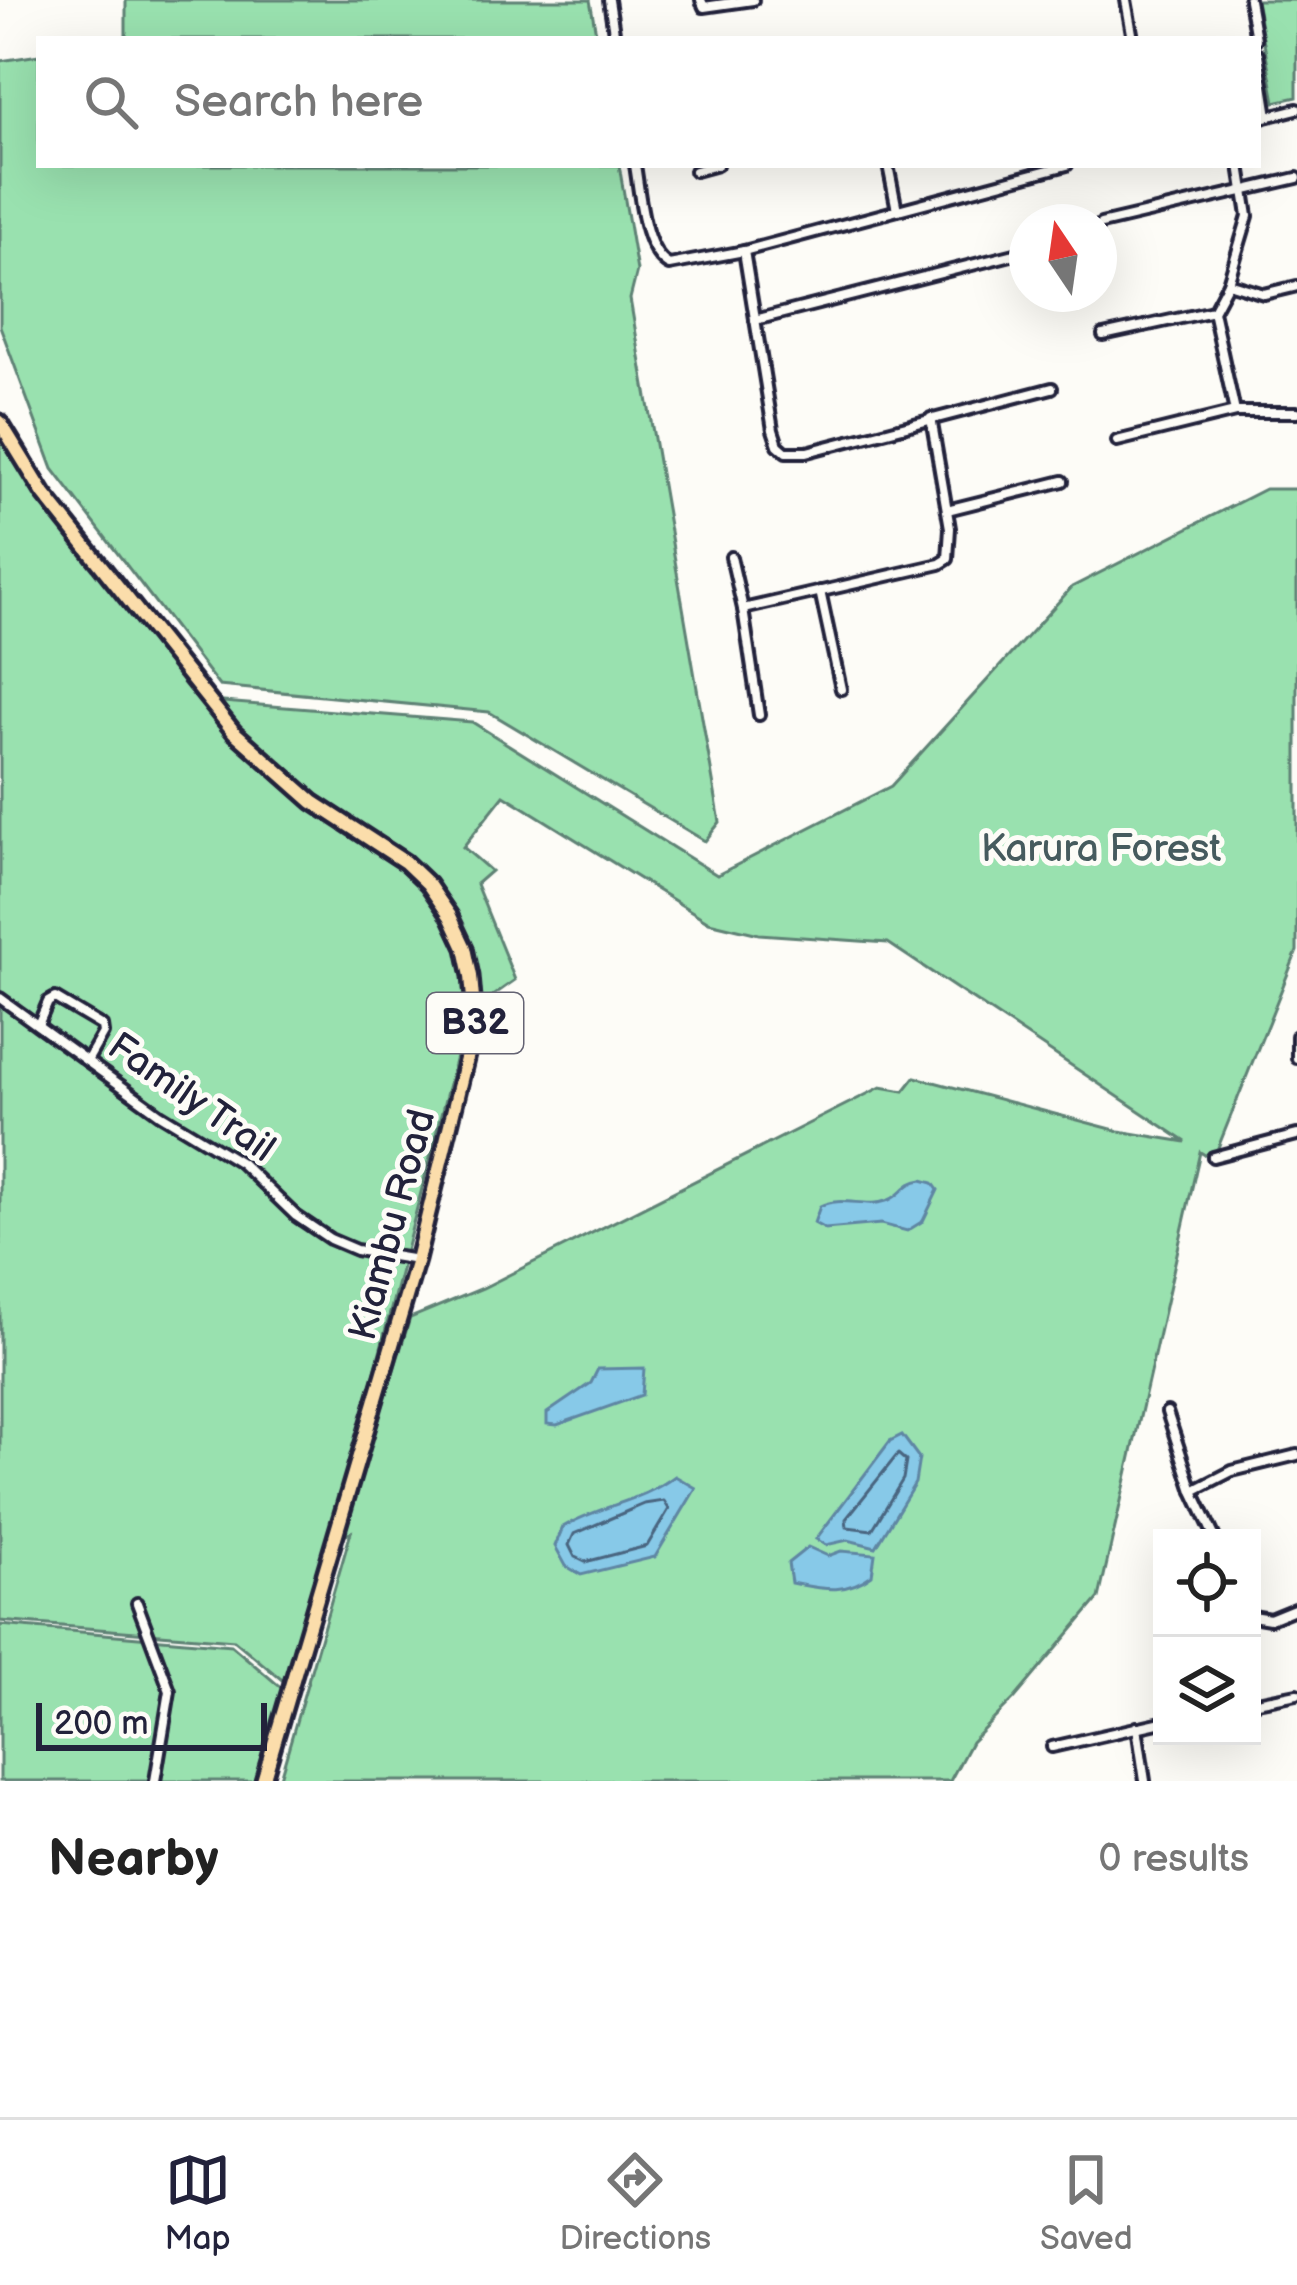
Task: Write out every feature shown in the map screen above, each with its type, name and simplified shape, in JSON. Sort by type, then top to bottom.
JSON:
[{"type":"highway","name":"Kiambu Road","points":[[0,422],[44,494],[234,732],[313,802],[405,862],[428,884],[465,948],[475,1022],[417,1260],[263,1781]]},
{"type":"street","points":[[609,0],[615,36]]},
{"type":"street","points":[[701,0],[704,7],[753,0]]},
{"type":"street","points":[[1126,0],[1132,36]]},
{"type":"street","points":[[1249,0],[1255,36]]},
{"type":"street","points":[[1263,118],[1297,109]]},
{"type":"street","points":[[636,168],[651,240],[664,264],[744,251],[1056,168]]},
{"type":"street","points":[[695,171],[706,168]]},
{"type":"street","points":[[889,168],[897,210]]},
{"type":"street","points":[[1235,412],[1213,311],[1228,283],[1248,216],[1240,168]]},
{"type":"street","points":[[1117,220],[1297,178]]},
{"type":"street","points":[[744,251],[773,430],[786,452],[807,452],[1052,388]]},
{"type":"street","points":[[754,320],[1009,256]]},
{"type":"street","points":[[1228,283],[1264,293],[1297,286]]},
{"type":"street","points":[[1103,335],[1213,311]]},
{"type":"street","points":[[1118,441],[1235,412],[1297,412]]},
{"type":"street","points":[[743,609],[948,559],[951,544],[931,418]]},
{"type":"street","points":[[946,510],[1063,481]]},
{"type":"street","points":[[731,557],[759,715]]},
{"type":"street","points":[[820,591],[841,689]]},
{"type":"street","name":"Family Trail","points":[[0,998],[160,1114],[241,1163],[296,1216],[330,1239],[356,1250],[417,1260]]},
{"type":"street","points":[[38,1025],[48,1002],[55,998],[102,1026],[103,1033],[87,1061]]},
{"type":"street","points":[[1297,1036],[1297,1058]]},
{"type":"street","points":[[1213,1157],[1297,1135]]},
{"type":"street","points":[[1167,1412],[1211,1529]]},
{"type":"street","points":[[1193,1491],[1232,1471],[1297,1455]]},
{"type":"street","points":[[137,1603],[170,1691],[155,1781]]},
{"type":"street","points":[[1261,1618],[1270,1619],[1297,1608]]},
{"type":"street","points":[[1261,1701],[1297,1694]]},
{"type":"street","points":[[1052,1747],[1153,1724]]},
{"type":"street","points":[[1137,1727],[1145,1781]]},
{"type":"green space","points":[[126,0],[590,0],[596,36],[126,36]]},
{"type":"green space","points":[[1256,0],[1297,0],[1297,97],[1275,102]]},
{"type":"green space","points":[[36,55],[36,168],[620,168],[637,271],[630,299],[720,822],[705,841],[489,712],[219,686],[53,469],[0,326],[0,61]]},
{"type":"green space","name":"Karura Forest","points":[[0,416],[29,482],[199,700],[472,722],[717,875],[891,786],[1072,587],[1265,489],[1297,489],[1297,951],[1213,1160],[1200,1152],[1099,1598],[1015,1698],[971,1742],[950,1781],[279,1781],[351,1532],[343,1535],[410,1318],[483,1288],[881,1087],[904,1091],[915,1077],[1119,1131],[1186,1142],[888,943],[759,934],[709,922],[504,795],[463,847],[491,871],[476,884],[515,980],[467,1014],[293,1689],[234,1640],[0,1621]]},
{"type":"green space","points":[[0,1625],[231,1645],[284,1690],[257,1781],[0,1781]]},
{"type":"water","points":[[922,1180],[938,1190],[923,1221],[907,1231],[881,1224],[825,1229],[814,1223],[820,1206],[881,1202]]},
{"type":"water","points":[[644,1368],[642,1395],[557,1425],[547,1424],[547,1413],[591,1383],[598,1369]]},
{"type":"water","points":[[902,1435],[919,1458],[915,1483],[876,1547],[848,1540],[826,1545],[816,1539],[890,1441]]},
{"type":"water","points":[[675,1476],[696,1488],[655,1557],[581,1575],[566,1566],[555,1546],[563,1527],[649,1492]]},
{"type":"water","points":[[808,1547],[828,1556],[841,1551],[875,1554],[872,1575],[843,1588],[791,1583],[788,1563]]}]
